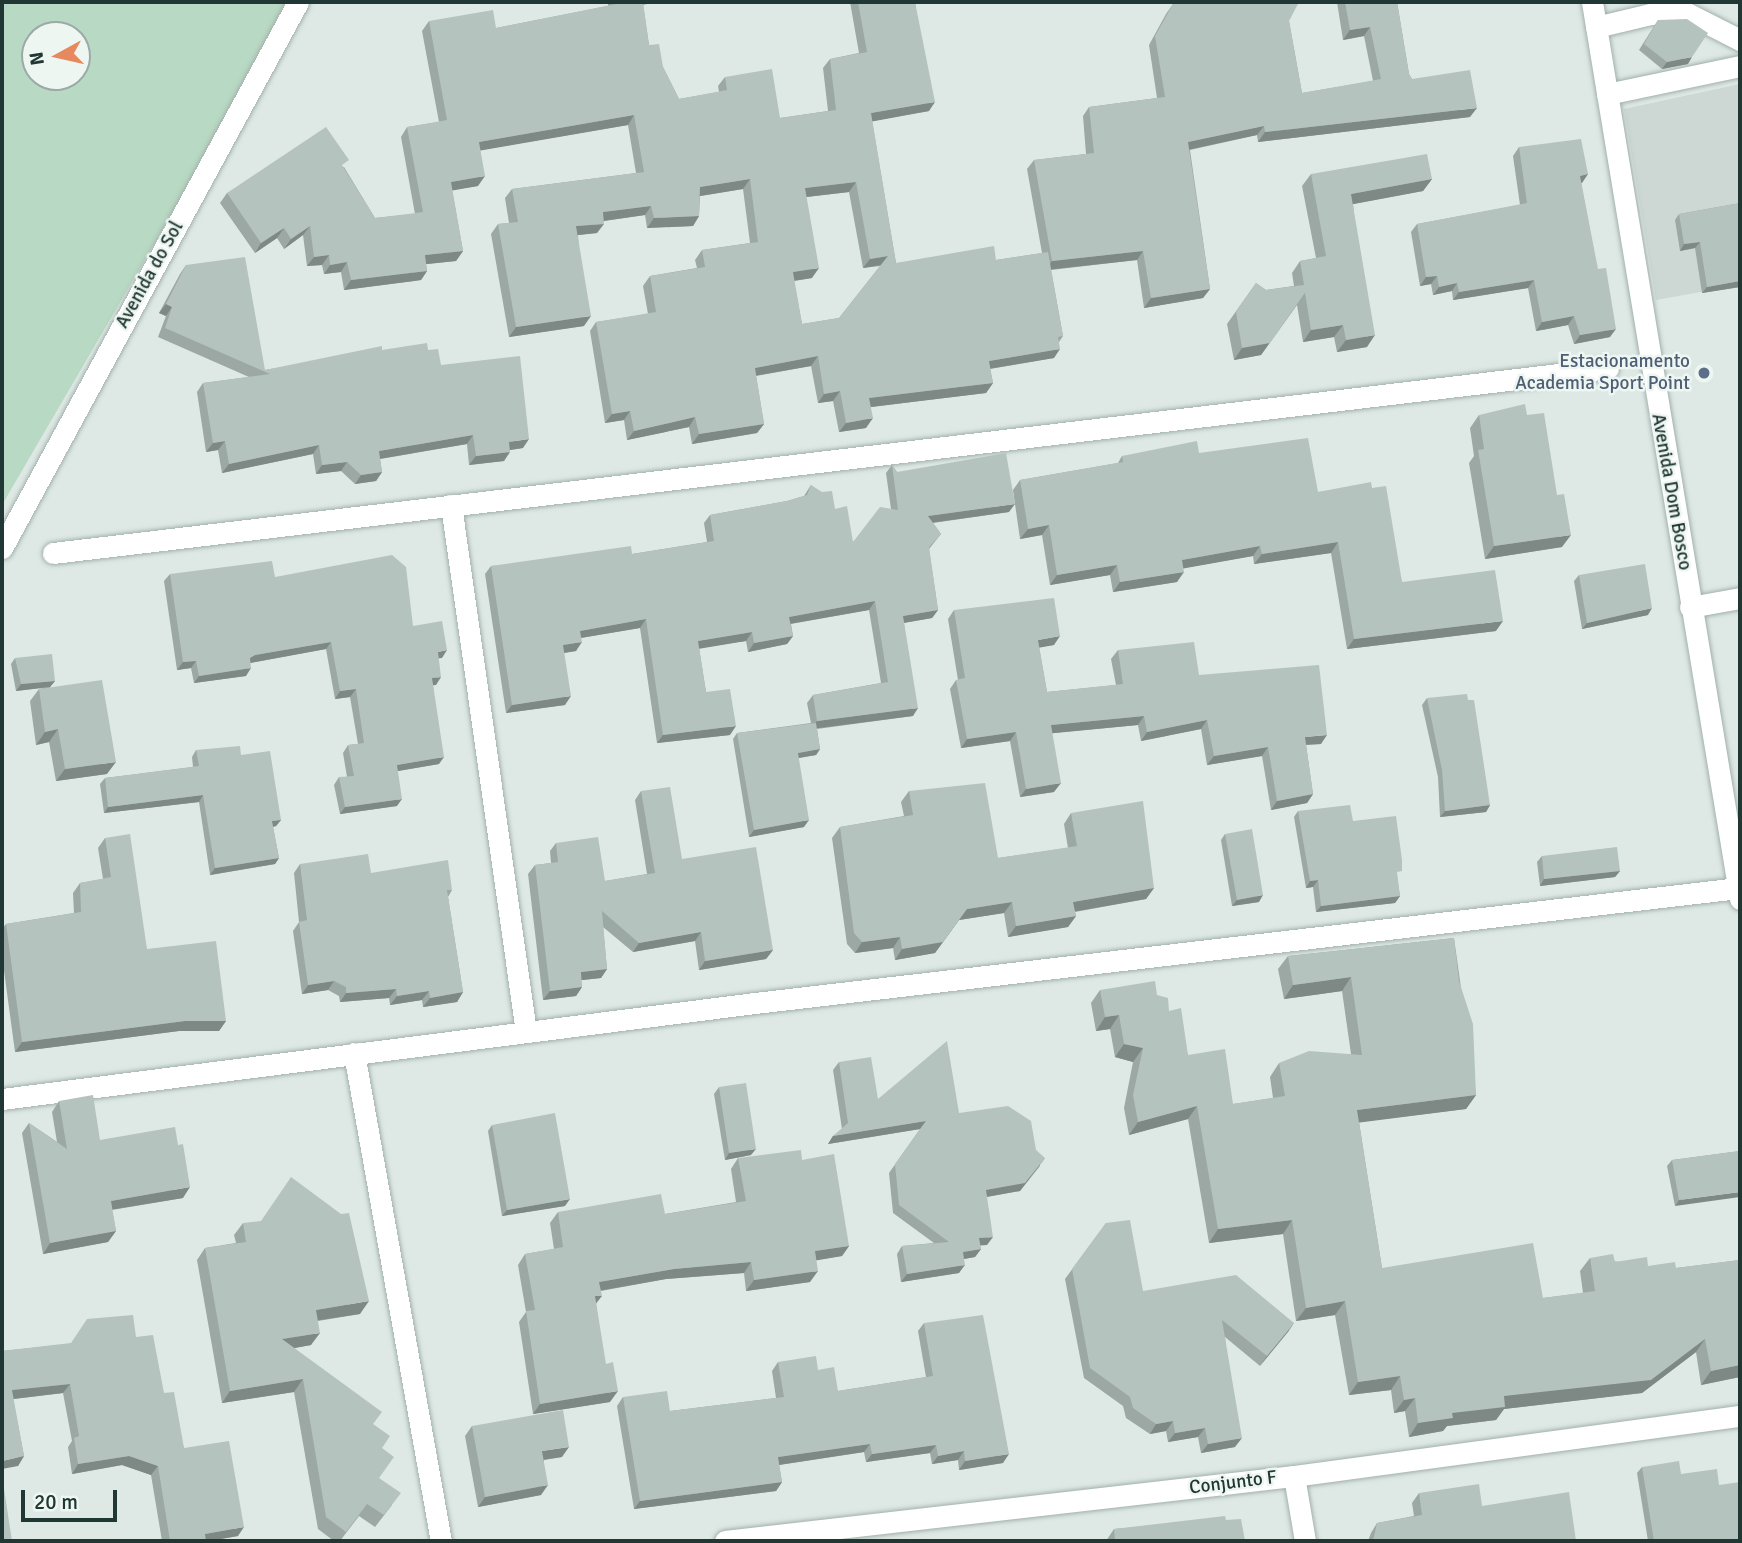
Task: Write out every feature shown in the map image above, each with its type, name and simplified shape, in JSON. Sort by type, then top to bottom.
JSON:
[{"type":"street","name":"Avenida do Sol","points":[[2,548],[298,2]]},
{"type":"street","name":"Avenida Dom Bosco","points":[[1592,2],[1739,893]]},
{"type":"street","points":[[1596,26],[1650,14],[1685,12],[1740,40]]},
{"type":"street","points":[[1607,94],[1740,66]]},
{"type":"street","points":[[53,553],[1608,368]]},
{"type":"street","points":[[451,505],[526,1032]]},
{"type":"street","points":[[1690,607],[1740,598]]},
{"type":"street","points":[[2,1099],[526,1032],[1739,893]]},
{"type":"street","points":[[354,1053],[442,1541]]},
{"type":"street","name":"Conjunto F","points":[[724,1541],[1294,1476],[1740,1416]]},
{"type":"street","points":[[1294,1476],[1305,1541]]},
{"type":"shaded area","points":[[1740,84],[1740,285],[1656,300],[1624,109]]},
{"type":"green space","points":[[2,2],[295,2],[2,505]]},
{"type":"building","points":[[643,2],[649,45],[659,44],[663,67],[679,99],[727,90],[725,77],[772,69],[780,118],[836,110],[830,59],[867,52],[858,2],[915,2],[935,102],[871,113],[896,263],[994,246],[996,260],[1048,252],[1063,336],[1058,337],[1060,349],[989,361],[993,383],[869,398],[873,418],[846,423],[840,391],[824,394],[818,356],[755,368],[764,424],[699,434],[695,417],[634,431],[630,411],[612,414],[596,322],[656,312],[650,276],[705,267],[702,250],[758,242],[750,179],[700,187],[699,216],[654,218],[651,206],[603,212],[604,224],[576,226],[591,316],[516,327],[498,224],[518,222],[512,189],[644,172],[634,115],[479,142],[485,176],[451,182],[463,251],[425,255],[427,271],[351,280],[347,262],[330,265],[329,255],[314,257],[310,226],[291,239],[284,228],[261,243],[227,193],[326,127],[349,160],[342,165],[375,218],[423,212],[407,127],[447,120],[429,21],[493,10],[496,28],[616,4]],"holes":[[[856,182],[870,259],[888,256],[839,318],[802,324],[793,272],[819,268],[805,188]]]},
{"type":"building","points":[[1299,2],[1289,21],[1302,93],[1381,79],[1370,27],[1350,30],[1345,2],[1397,2],[1412,79],[1470,70],[1477,108],[1265,132],[1264,126],[1188,142],[1210,289],[1151,298],[1143,251],[1052,261],[1034,160],[1094,153],[1089,107],[1165,97],[1155,36],[1173,4]]},
{"type":"building","points":[[1687,19],[1708,33],[1692,57],[1667,62],[1644,44],[1658,20]]},
{"type":"building","points":[[1581,139],[1588,174],[1580,176],[1598,269],[1606,268],[1616,329],[1580,335],[1574,316],[1542,322],[1534,280],[1459,292],[1457,283],[1439,287],[1437,276],[1426,277],[1417,224],[1527,203],[1519,147]]},
{"type":"building","points":[[1427,154],[1432,179],[1351,194],[1375,335],[1346,340],[1343,325],[1311,330],[1305,293],[1270,343],[1242,348],[1236,312],[1256,283],[1266,290],[1304,285],[1300,261],[1326,256],[1311,174]]},
{"type":"building","points":[[1740,203],[1740,281],[1707,287],[1700,242],[1684,244],[1679,214]]},
{"type":"building","points":[[245,257],[265,370],[382,346],[382,350],[427,343],[428,350],[438,349],[441,365],[520,356],[529,439],[509,442],[510,452],[476,456],[473,435],[379,451],[382,472],[361,475],[347,462],[322,465],[319,445],[229,464],[225,441],[213,443],[203,383],[270,374],[165,328],[172,307],[166,304],[186,265]]},
{"type":"building","points":[[1525,404],[1527,415],[1544,413],[1557,495],[1564,494],[1571,535],[1494,546],[1478,450],[1484,449],[1479,415]]},
{"type":"building","points":[[1308,438],[1318,492],[1371,482],[1372,488],[1386,486],[1402,582],[1495,570],[1503,621],[1354,639],[1338,542],[1262,554],[1260,546],[1182,560],[1184,572],[1120,582],[1117,565],[1057,575],[1049,525],[1028,529],[1020,480],[1123,462],[1122,456],[1197,441],[1199,453]]},
{"type":"building","points":[[1006,453],[1015,504],[928,516],[941,534],[929,547],[938,610],[903,616],[918,708],[817,721],[813,695],[888,682],[875,601],[789,617],[793,636],[754,643],[752,632],[698,641],[706,692],[730,689],[736,726],[663,735],[646,619],[580,631],[582,642],[563,645],[571,696],[512,705],[491,566],[631,546],[632,554],[714,541],[710,515],[787,501],[807,495],[811,485],[822,492],[832,491],[835,509],[847,506],[853,542],[880,507],[898,510],[892,465],[897,472]]},
{"type":"building","points":[[392,555],[406,567],[413,626],[442,621],[447,650],[438,652],[441,677],[432,678],[444,757],[397,765],[402,799],[345,807],[339,777],[354,776],[348,745],[364,743],[356,689],[340,691],[331,642],[255,655],[250,658],[251,668],[199,676],[196,661],[183,662],[170,574],[272,561],[275,577]]},
{"type":"building","points":[[1645,564],[1652,608],[1587,623],[1579,575]]},
{"type":"building","points":[[1054,598],[1060,636],[1038,640],[1047,692],[1123,684],[1118,650],[1194,642],[1199,675],[1319,665],[1327,735],[1305,737],[1313,794],[1277,801],[1268,747],[1214,756],[1207,720],[1147,732],[1144,716],[1051,725],[1061,783],[1026,789],[1016,732],[967,739],[956,680],[965,678],[954,610]]},
{"type":"building","points":[[52,654],[55,681],[21,684],[15,658]]},
{"type":"building","points":[[102,680],[116,762],[65,769],[58,729],[45,732],[39,689]]},
{"type":"building","points":[[1467,694],[1468,700],[1474,700],[1490,805],[1445,811],[1442,770],[1427,698]]},
{"type":"building","points":[[816,723],[820,749],[798,753],[809,820],[754,830],[737,733]]},
{"type":"building","points":[[240,746],[241,755],[270,751],[281,820],[272,821],[279,858],[215,868],[203,795],[108,807],[105,778],[199,766],[196,750]]},
{"type":"building","points":[[985,783],[998,858],[1077,846],[1071,813],[1143,801],[1154,888],[1073,902],[1076,916],[1016,926],[1012,902],[967,909],[943,942],[902,949],[900,937],[862,942],[854,933],[840,827],[913,815],[909,791]]},
{"type":"building","points":[[670,787],[682,859],[756,847],[773,950],[705,961],[701,932],[639,943],[602,911],[607,969],[581,972],[582,987],[550,991],[535,865],[558,862],[556,843],[598,837],[605,881],[655,873],[641,791]]},
{"type":"building","points":[[1350,805],[1353,821],[1396,816],[1402,860],[1402,871],[1397,872],[1400,896],[1321,906],[1318,880],[1310,881],[1298,811]]},
{"type":"building","points":[[1252,829],[1263,895],[1237,900],[1225,834]]},
{"type":"building","points":[[130,834],[147,949],[216,941],[226,1021],[185,1021],[22,1042],[6,924],[81,912],[80,883],[111,877],[105,838]]},
{"type":"building","points":[[1617,847],[1620,871],[1544,879],[1542,856]]},
{"type":"building","points":[[368,854],[371,873],[448,860],[452,890],[447,890],[463,992],[430,998],[429,991],[397,996],[396,989],[346,993],[346,987],[334,981],[308,985],[299,922],[307,920],[300,864]]},
{"type":"building","points":[[1454,938],[1459,981],[1473,1024],[1476,1095],[1357,1110],[1382,1268],[1533,1243],[1543,1298],[1595,1291],[1590,1258],[1613,1254],[1615,1262],[1647,1257],[1648,1266],[1675,1262],[1676,1268],[1740,1260],[1740,1365],[1711,1371],[1705,1339],[1651,1380],[1504,1396],[1505,1407],[1452,1413],[1453,1418],[1418,1423],[1415,1398],[1404,1400],[1400,1376],[1358,1382],[1345,1301],[1306,1308],[1292,1220],[1218,1229],[1197,1106],[1138,1122],[1133,1095],[1143,1048],[1124,1044],[1119,1015],[1105,1017],[1100,990],[1155,981],[1157,995],[1168,998],[1169,1011],[1181,1008],[1188,1055],[1225,1049],[1233,1104],[1285,1096],[1279,1063],[1309,1051],[1362,1055],[1351,977],[1293,985],[1288,956]]},
{"type":"building","points":[[947,1041],[959,1113],[1008,1106],[1031,1121],[1036,1150],[1045,1158],[1025,1183],[986,1190],[993,1237],[979,1238],[981,1249],[963,1252],[965,1265],[907,1274],[902,1246],[949,1242],[899,1205],[895,1164],[926,1121],[833,1136],[848,1123],[839,1062],[871,1057],[878,1099]]},
{"type":"building","points":[[746,1083],[756,1149],[729,1153],[719,1087]]},
{"type":"building","points":[[93,1095],[100,1140],[175,1127],[178,1145],[183,1144],[190,1187],[111,1201],[116,1231],[50,1243],[29,1123],[67,1149],[59,1101]]},
{"type":"building","points":[[555,1113],[570,1199],[507,1210],[492,1125]]},
{"type":"building","points":[[801,1150],[802,1160],[834,1154],[849,1246],[815,1251],[818,1271],[754,1280],[751,1262],[674,1269],[599,1282],[602,1296],[595,1296],[606,1364],[613,1362],[618,1391],[540,1404],[526,1311],[535,1310],[525,1254],[563,1247],[558,1212],[661,1194],[665,1214],[746,1201],[738,1158]]},
{"type":"building","points":[[1740,1151],[1740,1192],[1679,1200],[1672,1160]]},
{"type":"building","points":[[291,1177],[341,1214],[349,1213],[369,1301],[316,1310],[320,1333],[282,1339],[382,1412],[373,1424],[390,1436],[382,1448],[394,1457],[379,1478],[401,1493],[384,1515],[367,1504],[346,1532],[326,1517],[303,1379],[230,1391],[205,1248],[246,1242],[243,1223],[261,1221]]},
{"type":"building","points":[[1130,1220],[1143,1291],[1236,1275],[1294,1323],[1267,1356],[1222,1320],[1242,1438],[1208,1444],[1205,1428],[1175,1433],[1173,1421],[1156,1424],[1133,1408],[1130,1397],[1090,1368],[1072,1269],[1106,1223]]},
{"type":"building","points":[[133,1315],[136,1337],[153,1335],[164,1393],[174,1392],[184,1448],[229,1441],[244,1527],[205,1534],[206,1541],[170,1541],[158,1466],[129,1456],[78,1464],[74,1438],[79,1436],[70,1384],[12,1390],[24,1456],[2,1461],[2,1351],[71,1343],[87,1319]]},
{"type":"building","points":[[983,1315],[1009,1454],[965,1461],[964,1451],[938,1456],[936,1445],[872,1454],[870,1444],[778,1457],[782,1482],[640,1501],[623,1397],[667,1391],[670,1411],[784,1397],[778,1362],[816,1356],[818,1370],[834,1367],[838,1391],[933,1376],[924,1323]]},
{"type":"building","points":[[563,1410],[569,1447],[542,1451],[548,1485],[485,1497],[472,1426]]},
{"type":"building","points":[[1679,1461],[1681,1474],[1717,1469],[1719,1485],[1740,1482],[1740,1541],[1654,1541],[1642,1467]]},
{"type":"building","points":[[3,1482],[12,1541],[2,1541]]},
{"type":"building","points":[[1479,1484],[1482,1506],[1569,1492],[1576,1541],[1373,1541],[1377,1523],[1422,1515],[1419,1493]]},
{"type":"building","points":[[1225,1516],[1226,1520],[1241,1519],[1245,1541],[1115,1541],[1114,1529]]},
{"type":"place","name":"Estacionamento Academia Sport Point","points":[[1704,373]]}]
